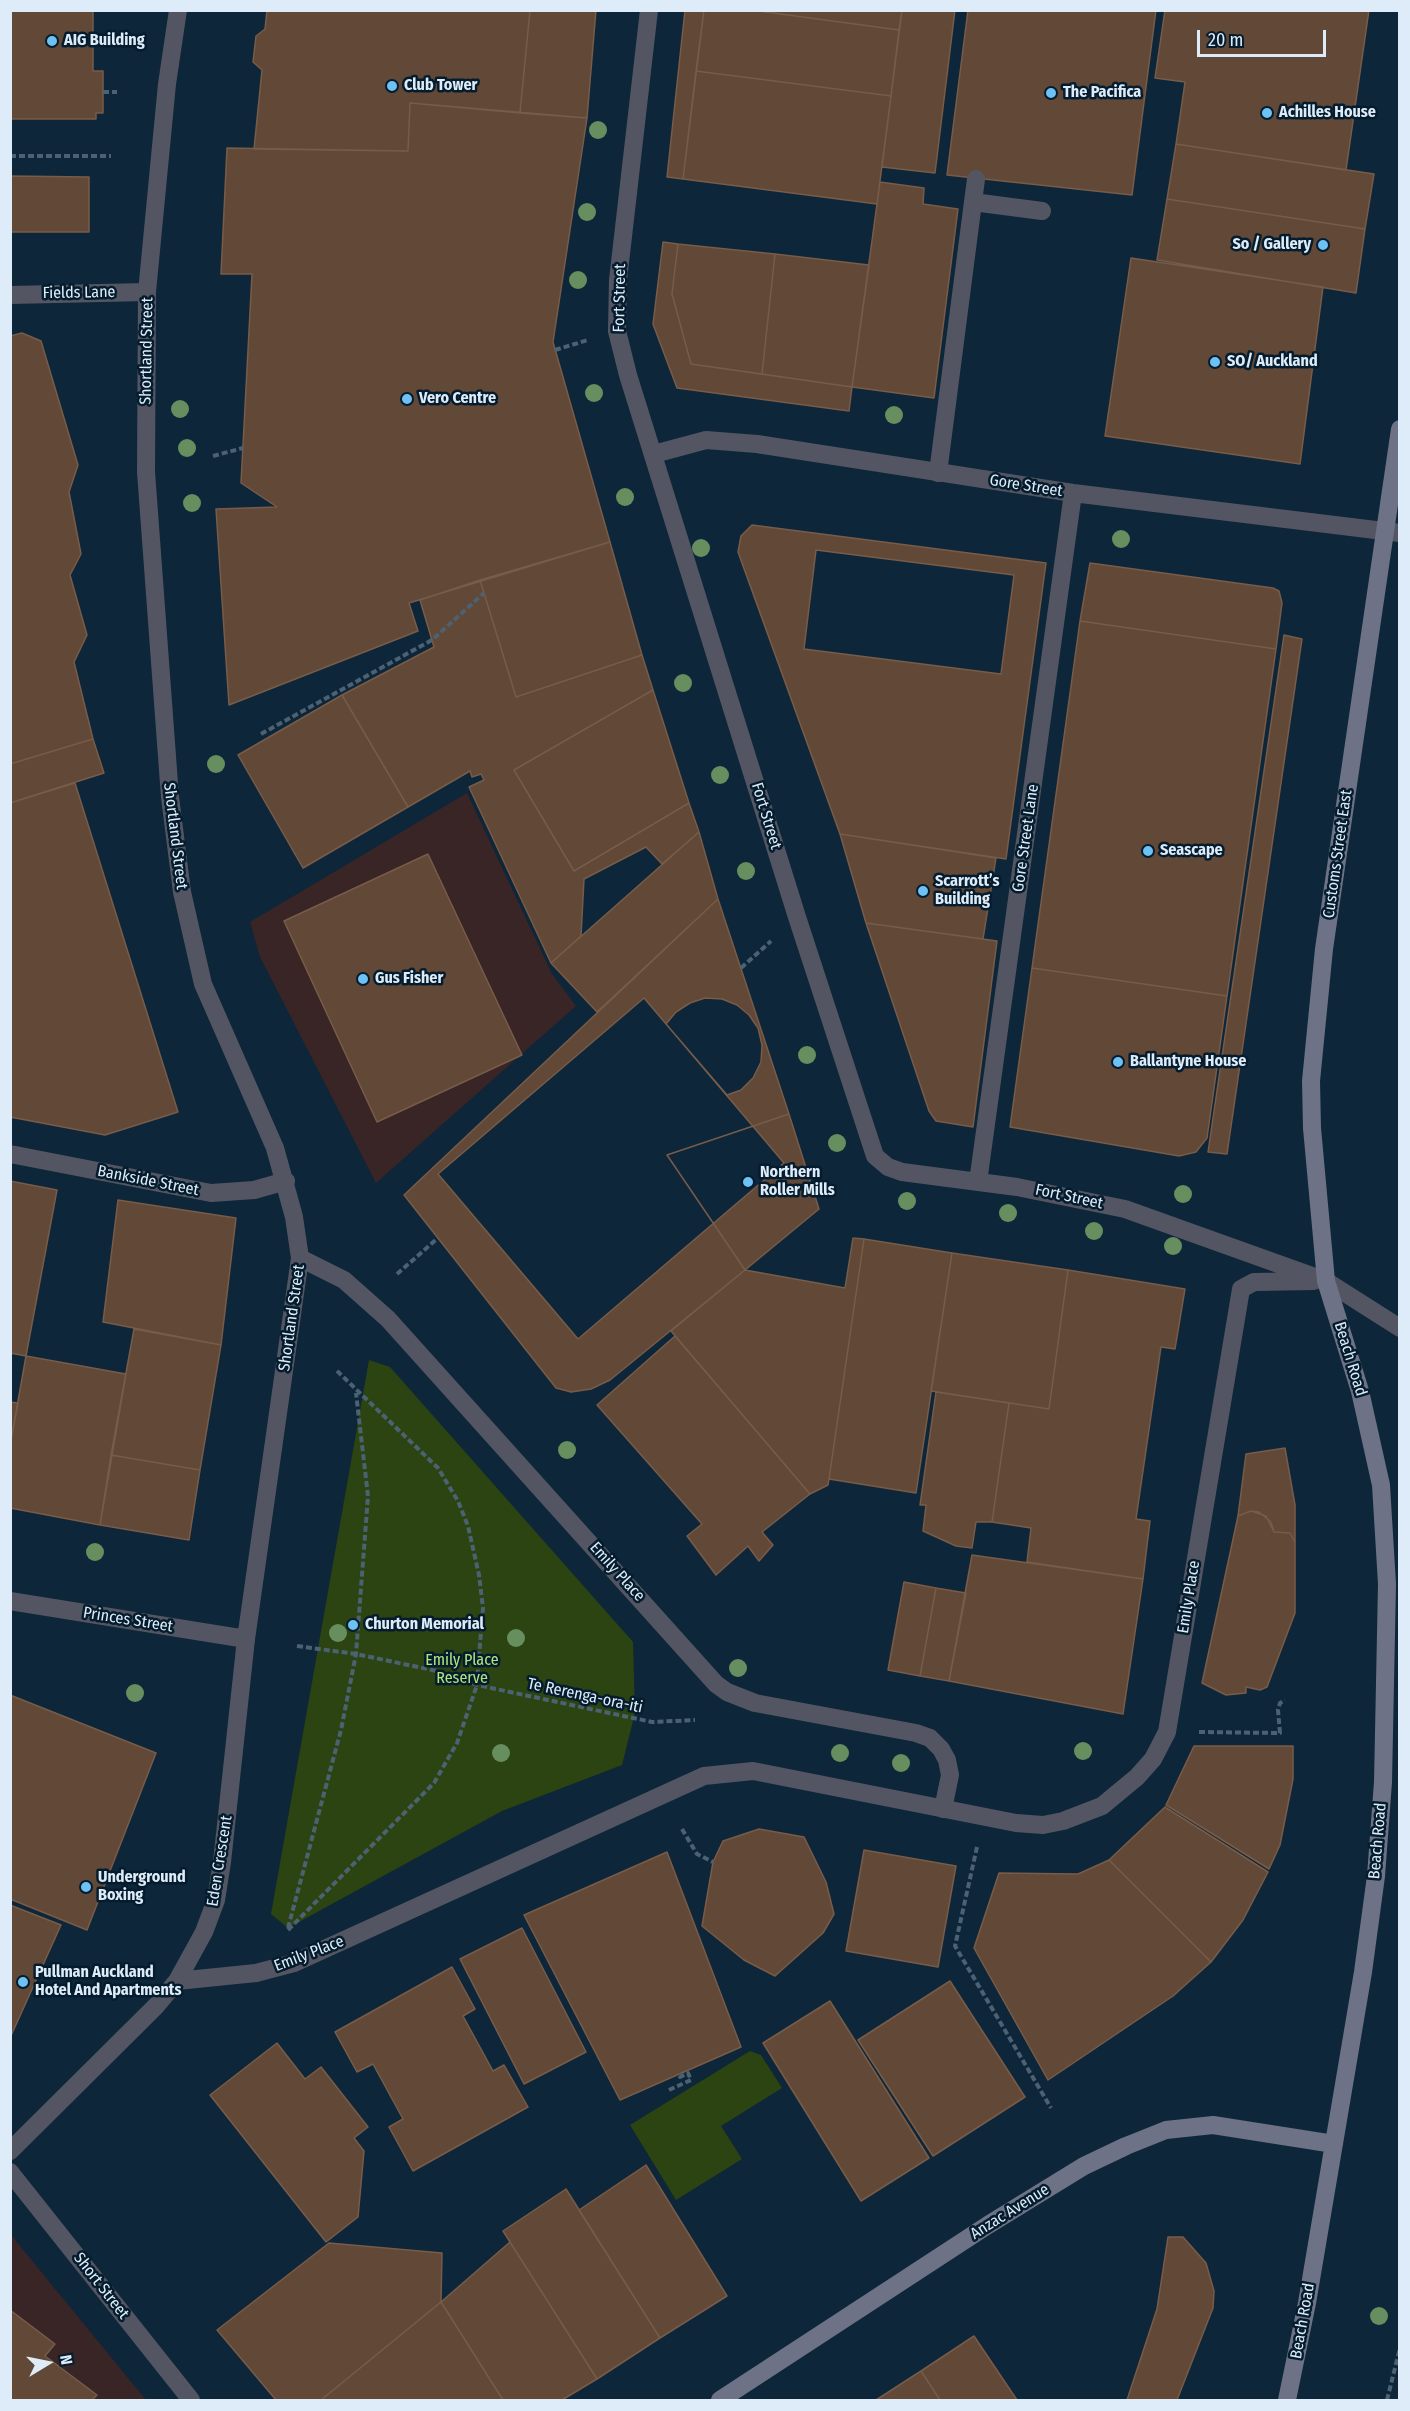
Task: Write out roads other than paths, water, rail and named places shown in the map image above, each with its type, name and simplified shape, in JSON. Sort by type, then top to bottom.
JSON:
[{"type":"main road","name":"Customs Street East","points":[[1326,1281],[1312,1128],[1314,1030],[1392,532],[1400,429]]},
{"type":"main road","name":"Beach Road","points":[[1287,2400],[1301,2337],[1363,1972],[1376,1876],[1387,1699],[1387,1584],[1381,1485],[1373,1439],[1326,1281]]},
{"type":"main road","name":"Anzac Avenue","points":[[720,2400],[988,2225],[1084,2166],[1126,2146],[1166,2130],[1214,2125],[1334,2144]]},
{"type":"street","name":"Shortland Street","points":[[178,10],[167,84],[147,292],[146,472],[162,710],[182,892],[203,984],[262,1116],[286,1181],[300,1258],[246,1639]]},
{"type":"street","name":"Fort Street","points":[[649,10],[618,280],[617,331],[628,375],[797,917],[875,1156],[888,1167],[902,1172],[1017,1187],[1125,1209],[1326,1281],[1400,1328]]},
{"type":"street","points":[[938,473],[976,178]]},
{"type":"street","points":[[973,202],[1042,211]]},
{"type":"street","name":"Fields Lane","points":[[10,294],[147,292]]},
{"type":"street","name":"Gore Street","points":[[654,454],[706,440],[730,442],[1073,493],[1392,532]]},
{"type":"street","name":"Gore Street Lane","points":[[978,1182],[1073,493]]},
{"type":"street","name":"Bankside Street","points":[[10,1154],[211,1193],[254,1190],[286,1181]]},
{"type":"street","name":"Emily Place","points":[[300,1258],[344,1280],[388,1319],[716,1684],[727,1692],[755,1702],[916,1733],[930,1738],[941,1749],[950,1775],[943,1809]]},
{"type":"street","name":"Emily Place","points":[[177,1982],[256,1973],[294,1963],[704,1776],[753,1771],[1016,1823],[1044,1825],[1063,1821],[1102,1806],[1153,1759],[1167,1732],[1241,1288],[1254,1282],[1326,1281]]},
{"type":"street","name":"Princes Street","points":[[10,1601],[246,1639]]},
{"type":"street","name":"Eden Crescent","points":[[10,2151],[132,2031],[177,1982],[192,1958],[216,1900],[246,1639]]},
{"type":"street","name":"Short Street","points":[[10,2172],[191,2400]]},
{"type":"place","name":"AIG Building","points":[[52,41]]},
{"type":"place","name":"Club Tower","points":[[392,86]]},
{"type":"place","name":"The Pacifica","points":[[1051,93]]},
{"type":"place","name":"Achilles House","points":[[1267,113]]},
{"type":"place","name":"So / Gallery","points":[[1323,245]]},
{"type":"place","name":"SO/ Auckland","points":[[1215,362]]},
{"type":"place","name":"Vero Centre","points":[[407,399]]},
{"type":"place","name":"Seascape","points":[[1148,851]]},
{"type":"place","name":"Scarrott’s Building","points":[[923,891]]},
{"type":"place","name":"Gus Fisher","points":[[363,979]]},
{"type":"place","name":"Ballantyne House","points":[[1118,1062]]},
{"type":"place","name":"Northern Roller Mills","points":[[748,1182]]},
{"type":"place","name":"Churton Memorial","points":[[353,1625]]},
{"type":"place","name":"Underground Boxing","points":[[86,1887]]},
{"type":"place","name":"Pullman Auckland Hotel And Apartments","points":[[23,1982]]},
{"type":"park label","name":"Emily Place Reserve","points":[[462,1670]]}]
